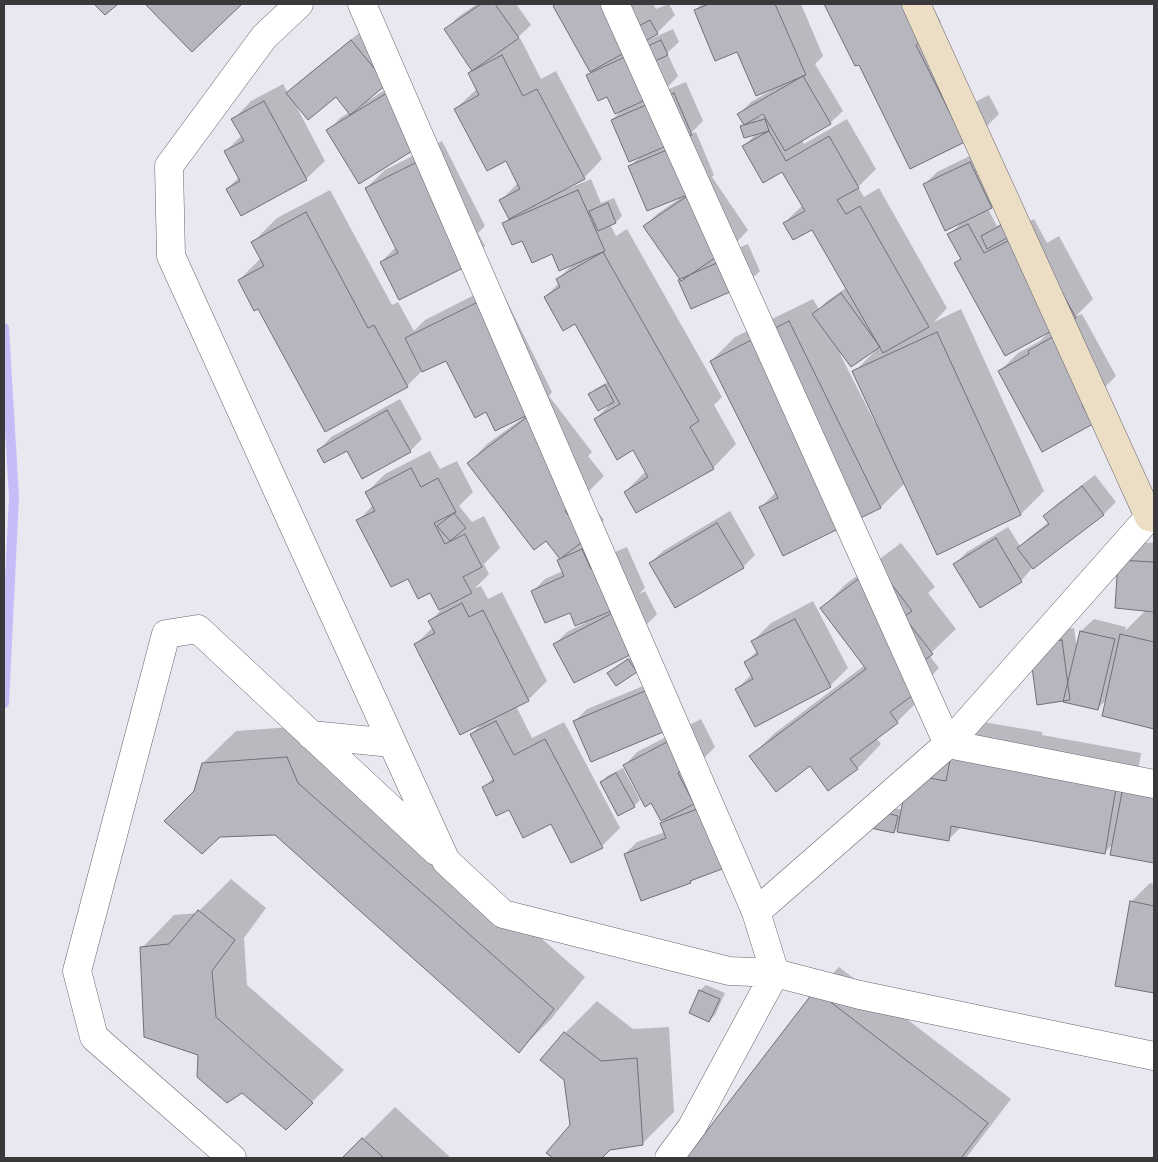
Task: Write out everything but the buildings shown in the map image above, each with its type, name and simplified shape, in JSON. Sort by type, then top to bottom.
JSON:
[{"type":"street","points":[[299,4],[264,37],[169,166],[171,256],[446,861]]},
{"type":"street","points":[[362,4],[756,912],[775,973],[692,1127],[669,1158]]},
{"type":"street","points":[[615,4],[948,744]]},
{"type":"street","points":[[756,912],[948,744],[1151,518],[916,4]]},
{"type":"street","points":[[232,1158],[94,1037],[77,971],[166,634],[198,629],[503,914],[729,971],[775,973],[860,995],[1154,1056]]},
{"type":"street","points":[[311,735],[392,743]]},
{"type":"street","points":[[948,744],[1154,784]]},
{"type":"waterway","points":[[4,328],[14,497],[4,703]]}]
